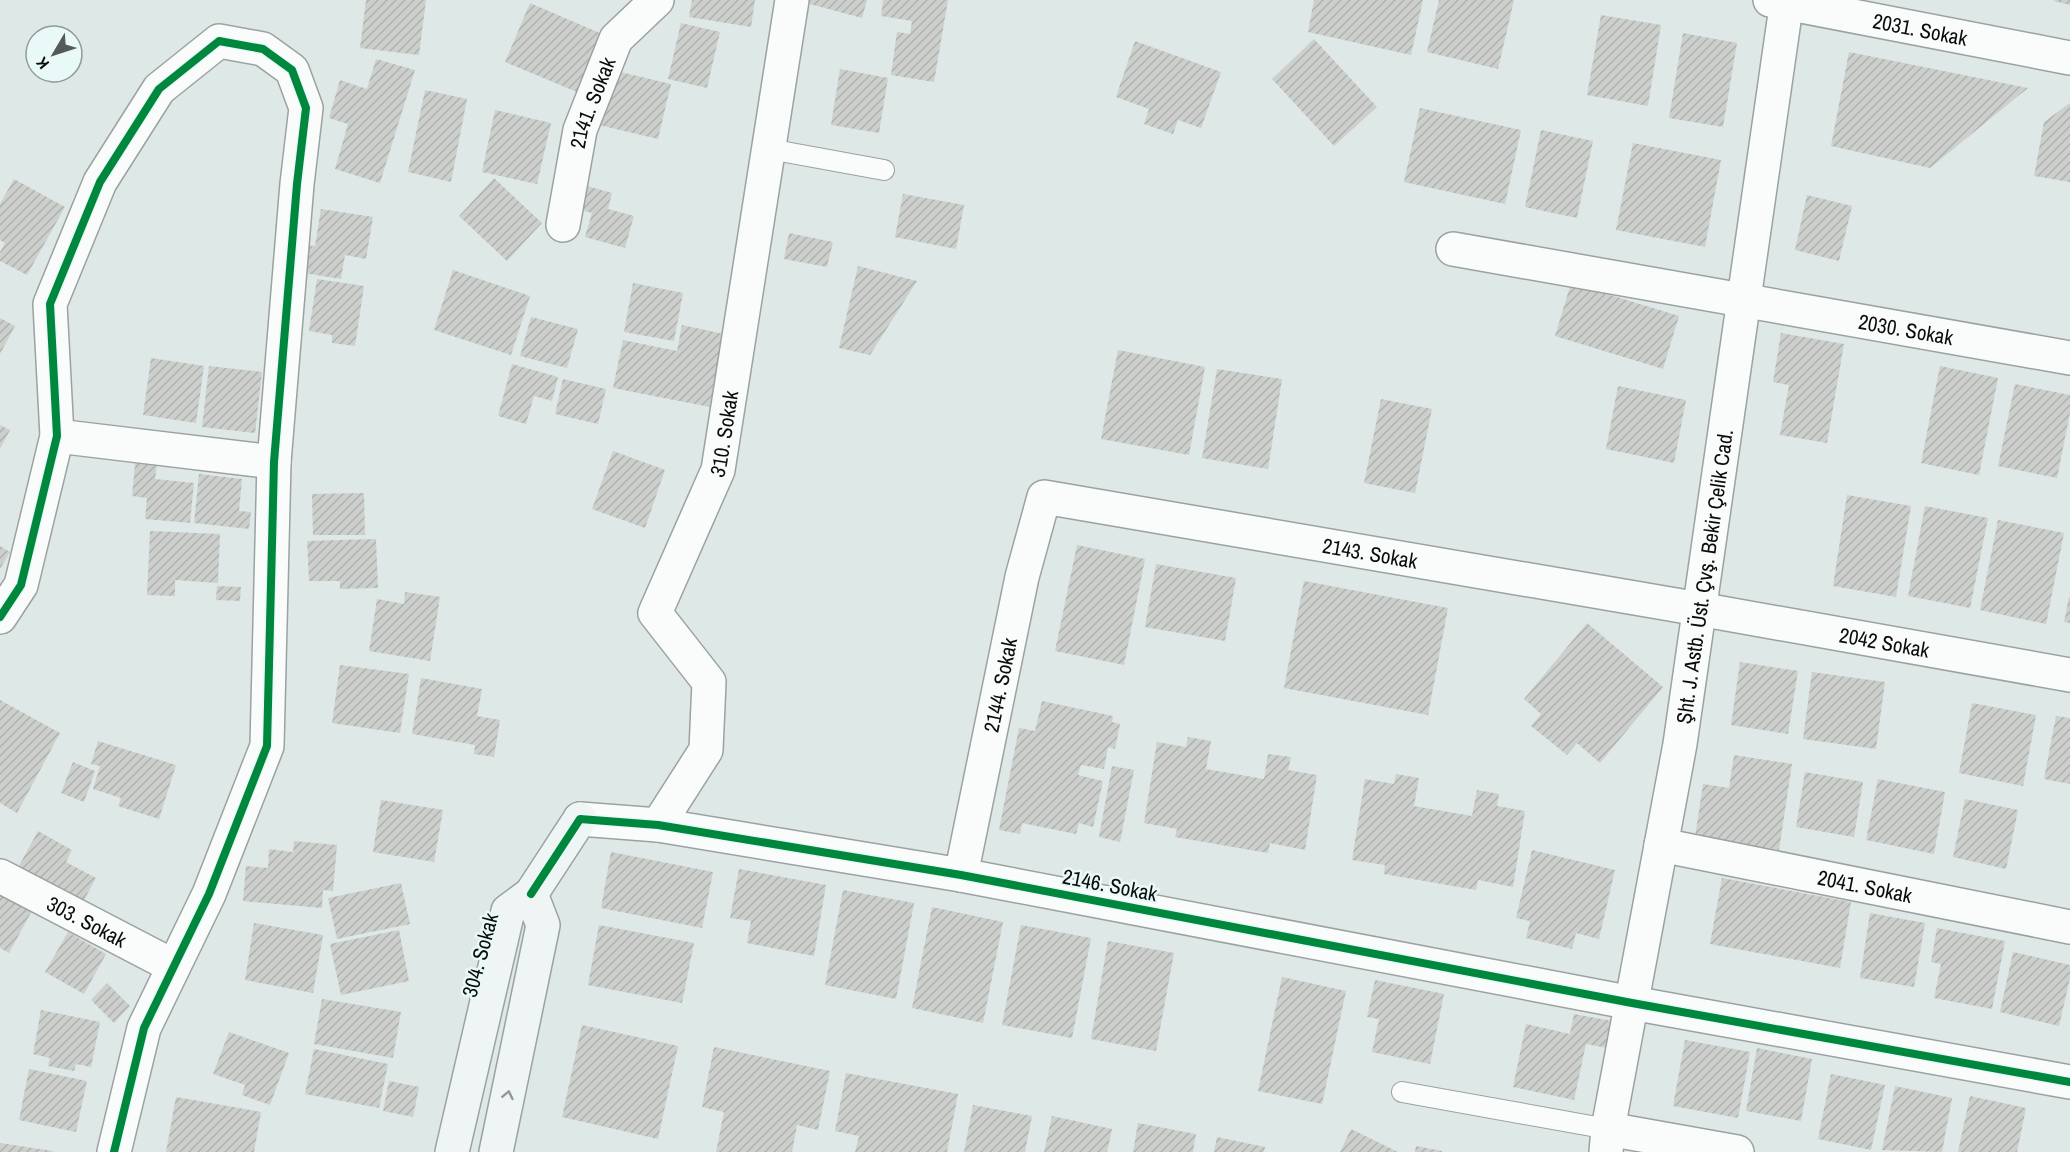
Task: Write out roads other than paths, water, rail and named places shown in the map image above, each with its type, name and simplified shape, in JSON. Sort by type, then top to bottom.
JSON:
[{"type":"street","name":"2141. Sokak","points":[[563,225],[580,130],[616,39],[657,0]]},
{"type":"street","name":"310. Sokak","points":[[658,825],[706,750],[709,682],[655,613],[718,470],[792,0]]},
{"type":"street","name":"2031. Sokak","points":[[1781,1],[2070,58]]},
{"type":"street","name":"Şht. J. Astb. Üst. Çvş. Bekir Çelik Cad.","points":[[1607,1140],[1680,744],[1743,301],[1781,1]]},
{"type":"street","points":[[0,617],[21,585],[57,436],[50,304],[100,182],[159,89],[219,42],[263,49],[292,70],[306,108],[297,184],[274,462],[267,746],[209,894],[144,1028],[114,1152]]},
{"type":"street","name":"2030. Sokak","points":[[1454,249],[2070,358]]},
{"type":"street","points":[[57,436],[274,462]]},
{"type":"street","name":"2143. Sokak","points":[[1044,497],[1699,609]]},
{"type":"street","name":"2144. Sokak","points":[[961,875],[1020,588],[1044,497]]},
{"type":"street","name":"2042 Sokak","points":[[1699,609],[2070,675]]},
{"type":"street","name":"2146. Sokak","points":[[580,819],[658,825],[961,875],[1632,1003],[2070,1082]]},
{"type":"street","name":"304. Sokak","points":[[452,1152],[508,911],[531,894],[580,819]]},
{"type":"street","name":"2041. Sokak","points":[[1660,845],[2070,927]]},
{"type":"street","name":"303. Sokak","points":[[0,876],[173,966]]},
{"type":"street","points":[[496,1152],[543,925],[531,894]]},
{"type":"street","points":[[1607,1140],[1737,1152]]},
{"type":"lane","points":[[769,148],[884,170]]},
{"type":"lane","points":[[1402,1092],[1607,1140]]}]
